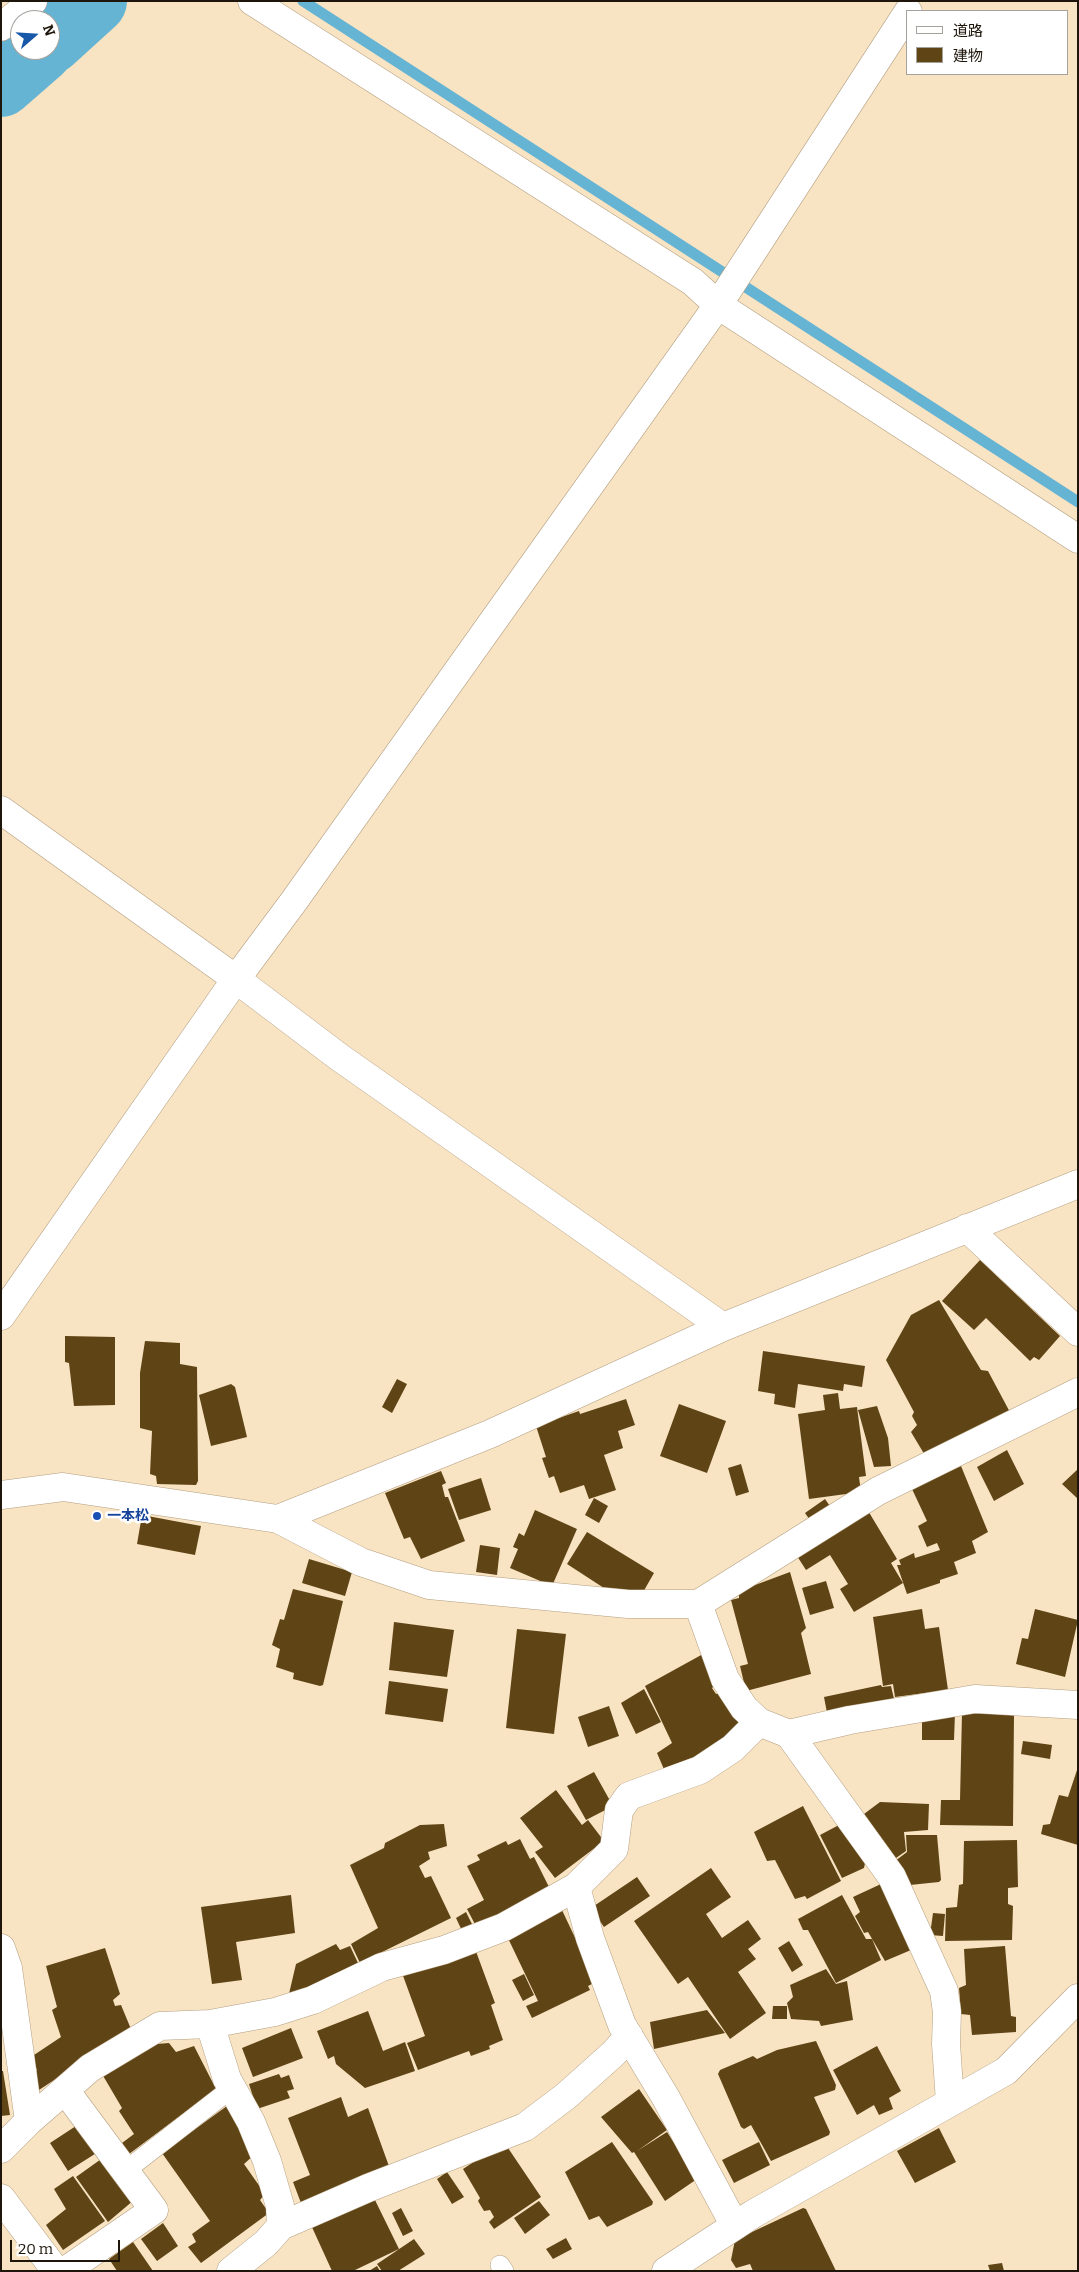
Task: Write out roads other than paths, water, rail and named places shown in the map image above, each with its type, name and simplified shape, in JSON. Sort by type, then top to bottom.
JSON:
[{"type":"street","points":[[1,27],[33,1]]},
{"type":"street","points":[[252,1],[693,282],[718,305],[1078,538]]},
{"type":"street","points":[[1,1316],[236,979],[294,901],[718,305],[906,15]]},
{"type":"street","points":[[1,810],[236,979],[339,1057],[723,1327]]},
{"type":"street","points":[[278,1519],[490,1434],[723,1327],[1078,1184]]},
{"type":"street","points":[[967,1228],[1078,1332]]},
{"type":"street","points":[[1,1495],[63,1487],[278,1519],[361,1562],[429,1585],[628,1604],[698,1604],[878,1491],[1078,1392]]},
{"type":"street","points":[[698,1604],[725,1679],[744,1708],[759,1722],[789,1734],[892,1877],[944,1991],[947,2012],[946,2044],[950,2102]]},
{"type":"street","points":[[789,1734],[850,1720],[975,1699],[1078,1705]]},
{"type":"street","points":[[1,2149],[29,2121],[90,2068],[160,2026],[210,2024],[275,2012],[313,2000],[382,1967],[444,1950],[504,1927],[576,1887],[614,1849],[619,1810],[629,1796],[700,1770],[733,1748],[759,1722]]},
{"type":"street","points":[[576,1887],[590,1938],[622,2025],[666,2098],[735,2226]]},
{"type":"street","points":[[1,1948],[8,1968],[29,2121]]},
{"type":"street","points":[[666,2271],[735,2226],[1006,2071],[1078,1998]]},
{"type":"street","points":[[210,2024],[224,2071],[251,2122],[267,2161],[280,2206],[281,2226]]},
{"type":"street","points":[[231,2271],[266,2244],[281,2226],[368,2188],[525,2127],[566,2096],[614,2053],[629,2036]]},
{"type":"street","points":[[1,2198],[50,2268],[154,2210],[65,2090]]},
{"type":"lane","points":[[125,2171],[232,2088]]},
{"type":"waterway","points":[[60,32],[94,1]]},
{"type":"waterway","points":[[303,1],[1078,502]]},
{"type":"waterway","points":[[1,84],[29,60]]},
{"type":"place","name":"一本松","points":[[97,1516]]}]
